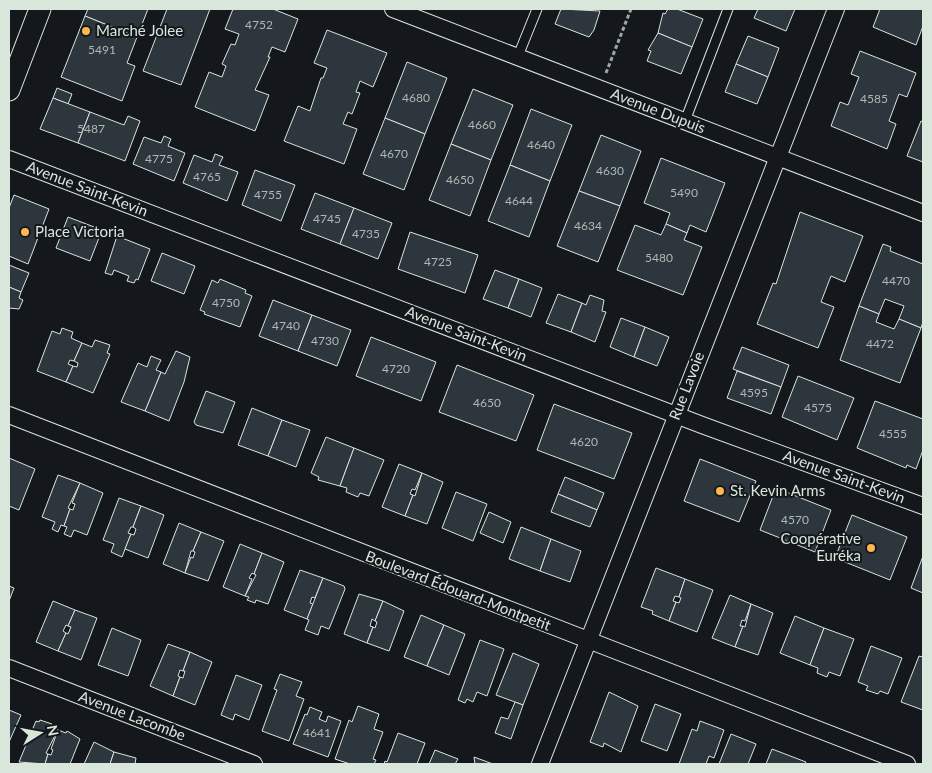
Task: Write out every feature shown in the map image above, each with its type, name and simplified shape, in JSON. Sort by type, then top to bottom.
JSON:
[{"type":"street","points":[[9,90],[40,9]]},
{"type":"street","name":"Avenue Dupuis","points":[[393,9],[923,213]]},
{"type":"street","name":"Rue Lavoie","points":[[540,764],[836,9]]},
{"type":"street","name":"Avenue Saint-Kevin","points":[[9,159],[676,414],[923,506]]},
{"type":"street","name":"Boulevard Édouard-Montpetit","points":[[9,415],[907,764]]},
{"type":"street","name":"Avenue Lacombe","points":[[9,668],[254,764]]},
{"type":"lane","points":[[518,56],[536,9]]},
{"type":"lane","points":[[685,121],[728,9]]},
{"type":"path","points":[[606,74],[631,9]]},
{"type":"building","points":[[88,9],[148,9],[137,37],[85,16]]},
{"type":"building","points":[[167,9],[210,9],[181,85],[143,71]]},
{"type":"building","points":[[233,9],[273,9],[298,19],[285,52],[272,47],[268,57],[270,57],[255,90],[269,95],[255,131],[195,107],[209,72],[222,77],[226,66],[222,64],[231,44],[235,45],[239,34],[225,29]]},
{"type":"building","points":[[561,9],[600,11],[594,30],[589,37],[555,24]]},
{"type":"building","points":[[668,9],[677,9],[703,19],[692,47],[658,33],[663,13],[665,14]]},
{"type":"building","points":[[758,9],[795,9],[786,31],[754,18]]},
{"type":"building","points":[[880,9],[923,9],[923,26],[916,45],[873,27]]},
{"type":"building","points":[[85,16],[137,37],[127,63],[135,66],[122,101],[61,77]]},
{"type":"building","points":[[327,30],[387,53],[373,87],[360,81],[356,92],[360,93],[352,114],[348,112],[343,124],[357,129],[344,164],[284,141],[298,106],[310,111],[321,78],[323,78],[327,68],[314,63]]},
{"type":"building","points":[[658,33],[692,47],[681,74],[647,61],[651,51],[648,50]]},
{"type":"building","points":[[748,36],[779,48],[768,77],[736,64]]},
{"type":"building","points":[[860,51],[916,73],[907,97],[899,94],[889,121],[896,124],[887,149],[831,126],[840,102],[848,105],[859,77],[851,74]]},
{"type":"building","points":[[407,62],[447,78],[425,134],[385,118]]},
{"type":"building","points":[[736,64],[768,77],[757,104],[725,92]]},
{"type":"building","points":[[57,88],[72,94],[68,104],[53,98]]},
{"type":"building","points":[[473,89],[513,105],[491,160],[451,144]]},
{"type":"building","points":[[53,98],[90,112],[78,143],[40,129]]},
{"type":"building","points":[[531,109],[572,125],[550,181],[510,165]]},
{"type":"building","points":[[90,112],[124,125],[128,116],[140,121],[125,161],[78,143]]},
{"type":"building","points":[[385,118],[425,134],[404,190],[363,174]]},
{"type":"building","points":[[921,121],[923,122],[923,162],[907,156]]},
{"type":"building","points":[[601,135],[641,151],[620,206],[579,191]]},
{"type":"building","points":[[164,136],[171,139],[168,146],[185,153],[174,181],[133,164],[144,137],[161,143]]},
{"type":"building","points":[[451,144],[491,160],[470,216],[429,200]]},
{"type":"building","points":[[215,154],[223,157],[219,165],[238,172],[227,201],[183,183],[194,155],[212,162]]},
{"type":"building","points":[[661,158],[725,183],[706,232],[690,225],[687,233],[666,224],[670,213],[644,203]]},
{"type":"building","points":[[510,165],[550,181],[529,237],[488,221]]},
{"type":"building","points":[[255,170],[295,185],[281,221],[242,205]]},
{"type":"building","points":[[579,191],[620,206],[598,262],[557,246]]},
{"type":"building","points":[[315,193],[354,208],[340,244],[301,229]]},
{"type":"building","name":"Place Victoria","points":[[14,195],[49,209],[28,264],[9,256],[9,208]]},
{"type":"building","points":[[354,208],[392,223],[378,259],[340,244]]},
{"type":"building","points":[[800,212],[863,236],[845,282],[831,276],[821,302],[834,307],[818,348],[757,324],[773,283],[776,284]]},
{"type":"building","points":[[68,217],[102,230],[90,261],[56,248]]},
{"type":"building","points":[[666,224],[687,233],[684,240],[702,247],[683,295],[617,270],[635,225],[661,235]]},
{"type":"building","points":[[410,232],[478,255],[465,293],[398,269]]},
{"type":"building","points":[[117,236],[150,249],[138,280],[136,279],[134,283],[127,281],[129,276],[114,270],[112,275],[105,273]]},
{"type":"building","points":[[883,244],[891,247],[890,251],[923,264],[923,322],[921,328],[899,319],[904,306],[885,299],[879,314],[859,306]]},
{"type":"building","points":[[162,253],[195,266],[184,294],[151,281]]},
{"type":"building","points":[[9,265],[29,273],[21,292],[9,287]]},
{"type":"building","points":[[495,270],[519,279],[508,308],[483,299]]},
{"type":"building","points":[[220,279],[246,290],[245,293],[252,296],[240,327],[204,314],[205,312],[200,310],[212,280],[218,283]]},
{"type":"building","points":[[519,279],[542,288],[531,317],[508,308]]},
{"type":"building","points":[[9,287],[21,292],[19,298],[23,300],[19,309],[9,308]]},
{"type":"building","points":[[558,294],[582,303],[571,332],[546,323]]},
{"type":"building","points":[[590,295],[604,300],[602,311],[606,312],[595,342],[571,332],[582,303],[586,305]]},
{"type":"building","points":[[273,300],[312,315],[298,351],[259,336]]},
{"type":"building","points":[[859,306],[879,314],[876,322],[894,329],[899,319],[921,328],[900,383],[840,360]]},
{"type":"building","points":[[312,315],[351,330],[337,366],[298,351]]},
{"type":"building","points":[[621,318],[645,327],[634,357],[610,347]]},
{"type":"building","points":[[645,327],[669,337],[657,366],[634,357]]},
{"type":"building","points":[[62,328],[73,332],[71,338],[82,343],[74,361],[70,360],[68,364],[73,366],[66,382],[37,371],[52,331],[60,334]]},
{"type":"building","points":[[371,337],[436,362],[421,401],[356,376]]},
{"type":"building","points":[[95,340],[110,345],[107,353],[110,354],[93,393],[66,382],[73,366],[77,367],[78,363],[74,361],[82,343],[92,347]]},
{"type":"building","points":[[742,347],[789,365],[781,387],[733,369]]},
{"type":"building","points":[[176,351],[190,357],[184,382],[169,421],[145,411],[161,372],[165,374]]},
{"type":"building","points":[[151,356],[161,360],[156,370],[161,372],[145,411],[121,402],[138,363],[147,367]]},
{"type":"building","points":[[457,365],[534,395],[516,441],[439,412]]},
{"type":"building","points":[[737,371],[781,387],[771,414],[727,398]]},
{"type":"building","points":[[798,376],[854,398],[837,440],[782,417]]},
{"type":"building","points":[[206,391],[235,402],[223,433],[196,425],[194,422]]},
{"type":"building","points":[[875,401],[923,419],[923,450],[916,469],[907,465],[906,468],[857,448]]},
{"type":"building","points":[[554,404],[632,433],[614,479],[537,450]]},
{"type":"building","points":[[252,408],[282,420],[268,456],[238,445]]},
{"type":"building","points":[[282,420],[310,430],[296,467],[268,456]]},
{"type":"building","points":[[326,437],[354,448],[340,486],[318,480],[319,477],[311,473]]},
{"type":"building","points":[[354,448],[384,460],[369,496],[360,493],[358,497],[346,492],[347,488],[340,486]]},
{"type":"building","points":[[9,458],[35,469],[19,510],[9,506]]},
{"type":"building","name":"St. Kevin Arms","points":[[700,459],[756,481],[739,522],[684,501]]},
{"type":"building","points":[[399,464],[422,473],[415,490],[412,489],[410,494],[413,495],[405,516],[382,507]]},
{"type":"building","points":[[422,473],[443,482],[427,524],[405,516],[413,495],[415,496]]},
{"type":"building","points":[[58,475],[80,483],[68,508],[70,509],[64,526],[61,525],[58,532],[52,529],[55,522],[42,517]]},
{"type":"building","points":[[565,477],[604,493],[597,510],[558,494]]},
{"type":"building","points":[[80,483],[103,493],[87,535],[74,530],[71,537],[64,534],[67,527],[64,526],[70,509],[73,510],[75,504],[72,503]]},
{"type":"building","points":[[776,488],[831,510],[815,552],[760,530]]},
{"type":"building","points":[[456,492],[487,504],[473,541],[442,528]]},
{"type":"building","points":[[558,494],[597,510],[590,527],[551,512]]},
{"type":"building","points":[[119,498],[141,506],[133,527],[131,527],[128,533],[131,534],[122,557],[111,552],[114,544],[103,540]]},
{"type":"building","points":[[141,506],[164,515],[148,558],[125,549],[131,534],[134,535],[136,529],[133,527]]},
{"type":"building","points":[[489,512],[511,522],[503,543],[480,533]]},
{"type":"building","name":"Coopérative Euréka","points":[[852,515],[907,537],[890,580],[835,558]]},
{"type":"building","points":[[179,523],[201,532],[193,551],[191,551],[185,573],[163,564]]},
{"type":"building","points":[[521,527],[551,539],[540,571],[509,559]]},
{"type":"building","points":[[201,532],[224,541],[208,581],[185,573],[191,557],[193,558],[195,552],[193,551]]},
{"type":"building","points":[[551,539],[581,551],[570,582],[540,571]]},
{"type":"building","points":[[240,544],[262,553],[254,574],[252,573],[249,578],[252,579],[245,596],[223,587]]},
{"type":"building","points":[[262,553],[284,562],[268,604],[256,600],[255,603],[247,600],[249,597],[245,596],[256,575],[254,574]]},
{"type":"building","points":[[923,556],[923,593],[911,588]]},
{"type":"building","points":[[656,568],[685,579],[679,597],[675,596],[673,601],[676,602],[669,621],[652,614],[653,611],[641,607]]},
{"type":"building","points":[[300,570],[323,578],[315,598],[312,597],[310,603],[313,604],[307,619],[284,610]]},
{"type":"building","points":[[323,578],[344,586],[345,589],[329,629],[321,626],[318,635],[305,630],[309,620],[307,619]]},
{"type":"building","points":[[685,579],[713,590],[697,632],[669,621],[676,602],[679,603],[681,598],[679,597]]},
{"type":"building","points":[[9,586],[14,588],[9,601]]},
{"type":"building","points":[[359,594],[383,601],[375,621],[372,619],[370,626],[373,627],[367,643],[344,634]]},
{"type":"building","points":[[730,595],[751,604],[745,621],[742,620],[740,626],[743,626],[735,647],[712,638]]},
{"type":"building","points":[[53,601],[75,610],[68,626],[66,625],[63,631],[66,633],[58,651],[36,642]]},
{"type":"building","points":[[383,601],[404,611],[389,651],[367,643],[373,627],[375,628],[377,622],[375,621]]},
{"type":"building","points":[[751,604],[773,613],[758,655],[735,647],[743,626],[745,627]]},
{"type":"building","points":[[75,610],[97,618],[81,660],[58,651],[66,633],[68,634],[71,627],[68,626]]},
{"type":"building","points":[[421,615],[444,625],[427,666],[404,657]]},
{"type":"building","points":[[795,616],[824,628],[810,665],[780,653]]},
{"type":"building","points":[[444,625],[465,634],[449,675],[427,666]]},
{"type":"building","points":[[112,628],[141,640],[128,676],[98,665]]},
{"type":"building","points":[[824,628],[854,639],[840,676],[829,672],[827,677],[817,673],[818,668],[810,665]]},
{"type":"building","points":[[480,640],[504,649],[487,696],[477,692],[473,702],[467,699],[465,703],[458,700]]},
{"type":"building","points":[[168,644],[190,652],[183,671],[180,670],[178,676],[180,677],[173,696],[150,686]]},
{"type":"building","points":[[871,646],[902,658],[888,694],[880,691],[878,694],[866,690],[868,686],[858,682]]},
{"type":"building","points":[[190,652],[212,662],[195,705],[173,696],[180,677],[183,678],[185,671],[183,671]]},
{"type":"building","points":[[513,653],[539,664],[523,705],[496,695]]},
{"type":"building","points":[[919,656],[923,657],[923,710],[901,702]]},
{"type":"building","points":[[280,674],[302,682],[296,696],[304,699],[289,741],[262,731],[277,690],[274,689]]},
{"type":"building","points":[[236,675],[262,685],[249,720],[235,714],[233,720],[221,715]]},
{"type":"building","points":[[609,692],[638,706],[621,752],[604,743],[603,747],[590,742]]},
{"type":"building","points":[[515,702],[523,705],[511,739],[495,733],[501,717],[508,719]]},
{"type":"building","points":[[655,704],[681,714],[667,751],[641,741]]},
{"type":"building","points":[[358,706],[379,714],[374,729],[383,732],[373,759],[376,760],[374,764],[350,764],[335,759],[349,720],[352,722]]},
{"type":"building","points":[[310,707],[322,712],[319,719],[326,722],[328,716],[341,721],[328,757],[293,744],[305,714],[307,715]]},
{"type":"building","points":[[9,710],[21,715],[9,742]]},
{"type":"building","points":[[40,720],[52,724],[51,727],[58,730],[46,753],[48,754],[45,764],[19,762],[36,721],[39,722]]},
{"type":"building","points":[[700,721],[724,730],[714,758],[709,756],[706,764],[679,764],[692,729],[697,731]]},
{"type":"building","points":[[58,730],[66,733],[67,731],[80,739],[70,764],[45,764],[48,754],[51,755],[53,750],[51,749]]},
{"type":"building","points":[[398,733],[425,743],[417,764],[384,764],[385,761],[387,762]]},
{"type":"building","points":[[731,734],[756,744],[748,764],[719,764]]},
{"type":"building","points":[[94,742],[114,752],[110,764],[84,764]]},
{"type":"building","points":[[772,749],[806,762],[805,764],[766,764]]},
{"type":"building","points":[[435,750],[458,759],[455,764],[429,764]]},
{"type":"building","points":[[114,752],[136,758],[135,764],[110,764]]},
{"type":"building","points":[[474,757],[493,764],[475,764]]},
{"type":"place","name":"Marché Jolee","points":[[86,31]]},
{"type":"place","name":"Place Victoria","points":[[25,232]]},
{"type":"place","name":"St. Kevin Arms","points":[[720,491]]},
{"type":"place","name":"Coopérative Euréka","points":[[871,548]]}]
